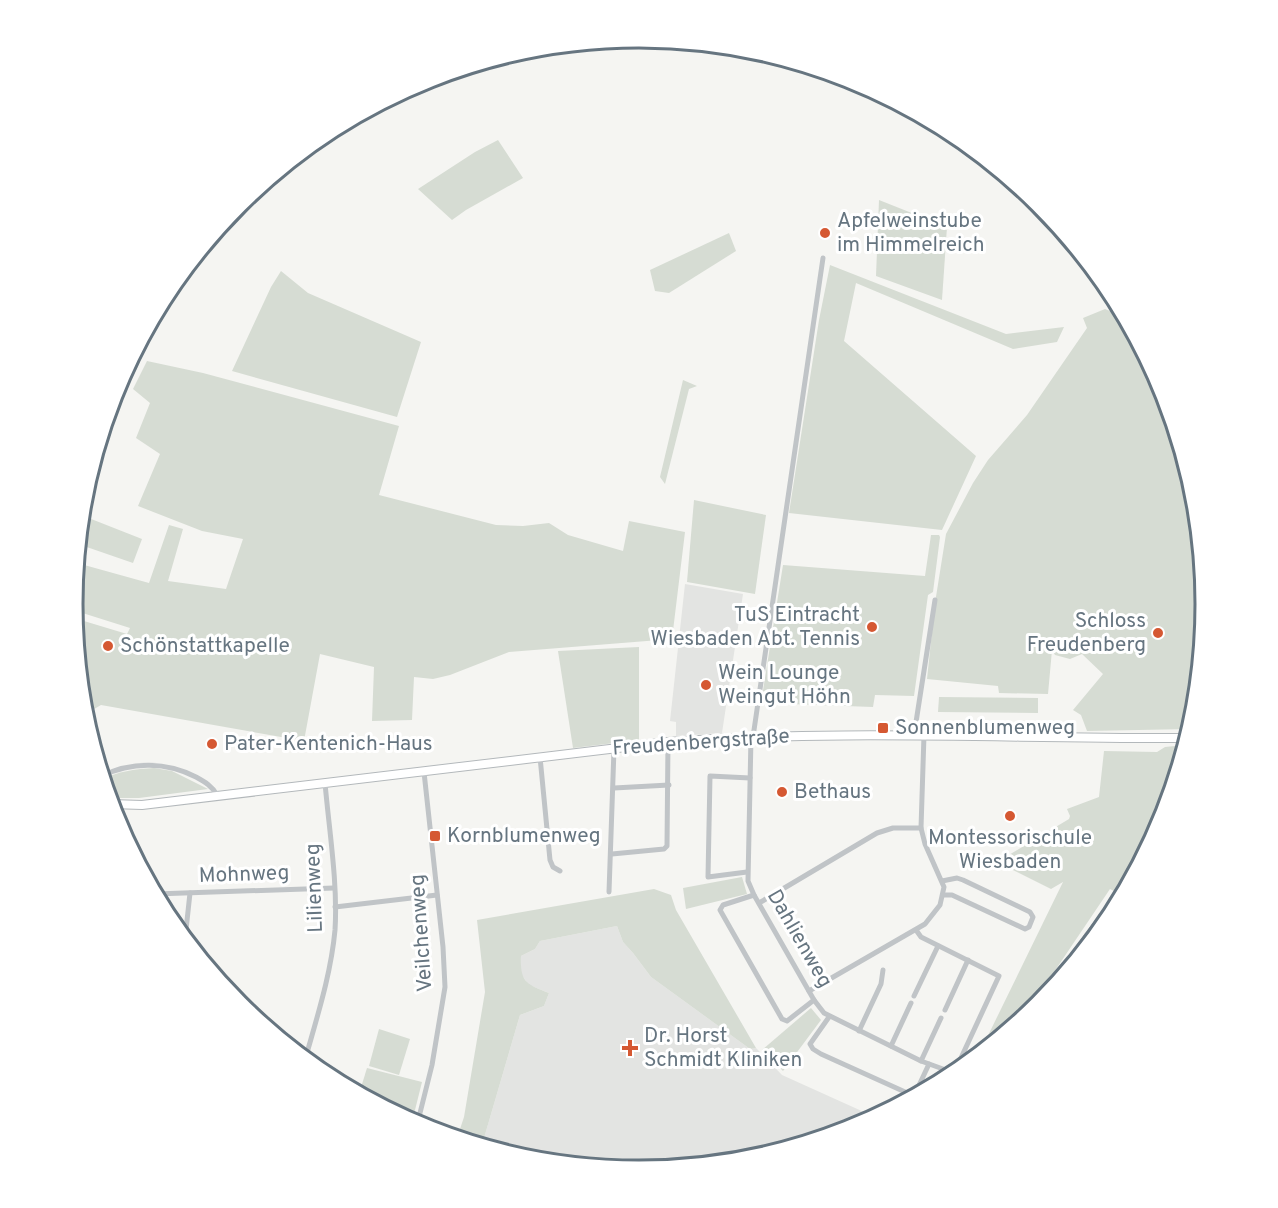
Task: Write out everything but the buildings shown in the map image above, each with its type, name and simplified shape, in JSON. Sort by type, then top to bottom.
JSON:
[{"type":"street","name":"Dahlienweg","points":[[823,258],[752,737],[747,872],[754,895],[814,1000],[829,1017],[921,1061],[943,1069]]},
{"type":"street","points":[[914,735],[935,600]]},
{"type":"street","name":"Freudenbergstraße","points":[[121,804],[142,805],[668,742],[752,737],[914,735],[1178,738]]},
{"type":"street","points":[[809,991],[916,930],[936,913],[943,895],[942,881],[925,844],[921,828],[924,735]]},
{"type":"street","points":[[612,854],[666,848],[668,742]]},
{"type":"street","points":[[609,892],[614,749]]},
{"type":"street","points":[[540,757],[550,860],[553,867],[560,871]]},
{"type":"street","points":[[110,773],[133,766],[164,765],[199,779],[213,789],[217,795]]},
{"type":"street","name":"Veilchenweg","points":[[419,1115],[432,1065],[445,987],[445,966],[424,772]]},
{"type":"street","points":[[747,872],[708,877],[710,776],[750,778]]},
{"type":"street","name":"Lilienweg","points":[[307,1050],[328,971],[335,928],[325,783]]},
{"type":"street","points":[[614,788],[669,784]]},
{"type":"street","points":[[759,903],[877,833],[893,828],[921,828]]},
{"type":"street","points":[[942,881],[957,878],[963,880],[1034,916],[1029,927],[1025,929],[952,895],[943,895]]},
{"type":"street","name":"Mohnweg","points":[[165,894],[334,888]]},
{"type":"street","points":[[186,926],[190,893]]},
{"type":"street","points":[[335,906],[437,895]]},
{"type":"street","points":[[754,895],[723,905],[720,910],[782,1019],[787,1021],[814,1000]]},
{"type":"street","points":[[916,930],[921,938],[968,960],[945,1010]]},
{"type":"street","points":[[914,996],[938,946]]},
{"type":"street","name":"Dahlienweg","points":[[962,1056],[999,979],[997,973],[968,960]]},
{"type":"street","points":[[859,1031],[881,984],[883,970]]},
{"type":"street","points":[[891,1046],[911,1004]]},
{"type":"street","points":[[829,1017],[810,1043],[813,1050],[905,1092]]},
{"type":"street","points":[[921,1061],[941,1018]]},
{"type":"street","points":[[919,1084],[929,1064]]},
{"type":"shaded area","points":[[498,140],[523,178],[452,220],[418,189],[475,152]]},
{"type":"shaded area","points":[[879,200],[947,227],[942,300],[876,276]]},
{"type":"shaded area","points":[[729,233],[736,251],[669,293],[655,291],[650,270]]},
{"type":"shaded area","points":[[830,265],[1006,334],[1064,327],[1057,342],[1013,349],[856,283],[844,341],[976,456],[942,530],[789,513],[819,320]]},
{"type":"shaded area","points":[[281,271],[308,293],[421,342],[397,417],[232,371],[271,287]]},
{"type":"shaded area","points":[[1105,309],[1112,312],[1138,358],[1153,391],[1176,460],[1190,531],[1195,604],[1190,677],[1180,729],[1087,731],[1081,715],[1073,710],[1103,674],[1082,654],[1070,659],[1055,655],[1052,650],[1048,694],[999,693],[998,686],[927,679],[935,603],[946,534],[988,460],[1027,415],[1087,328],[1083,318]]},
{"type":"shaded area","points":[[139,360],[140,362],[123,397]]},
{"type":"shaded area","points":[[147,361],[203,373],[399,426],[379,495],[496,525],[523,526],[549,523],[568,535],[623,551],[629,521],[685,532],[672,639],[509,652],[450,675],[433,679],[414,677],[412,720],[372,721],[374,667],[320,654],[304,741],[101,705],[94,709],[88,677],[83,621],[127,634],[130,628],[83,613],[84,565],[149,583],[169,525],[183,529],[168,581],[226,589],[243,539],[202,531],[138,506],[160,454],[136,438],[150,403],[133,389]]},
{"type":"shaded area","points":[[683,380],[697,386],[689,389],[665,484],[660,477]]},
{"type":"shaded area","points":[[694,500],[766,515],[755,594],[687,582]]},
{"type":"shaded area","points":[[90,519],[142,539],[133,563],[86,547]]},
{"type":"shaded area","points":[[931,535],[940,537],[933,592],[928,595],[914,696],[875,695],[873,707],[761,703],[783,565],[925,576]]},
{"type":"shaded area","points":[[685,584],[743,594],[722,733],[676,736],[676,722],[670,721]]},
{"type":"shaded area","points":[[639,647],[639,740],[573,748],[558,651]]},
{"type":"shaded area","points":[[939,697],[1038,698],[1038,713],[938,712]]},
{"type":"shaded area","points":[[1176,746],[1153,817],[1121,882],[1114,891],[1110,889],[1052,976],[1006,1022],[987,1037],[1063,882],[1051,889],[997,862],[1069,819],[1067,809],[1099,797],[1104,751],[1157,752],[1165,747]]},
{"type":"shaded area","points":[[154,768],[172,771],[208,789],[139,798],[118,798],[111,776]]},
{"type":"shaded area","points":[[742,877],[747,894],[686,909],[683,888]]},
{"type":"shaded area","points":[[654,889],[671,895],[676,910],[756,1048],[750,1049],[651,977],[623,942],[617,926],[540,941],[535,949],[521,956],[521,965],[526,981],[549,993],[544,1006],[520,1015],[484,1138],[460,1130],[464,1117],[485,992],[477,920]]},
{"type":"shaded area","name":"Dr. Horst Schmidt Kliniken","points":[[617,926],[623,942],[651,977],[750,1049],[756,1048],[782,1075],[865,1112],[783,1141],[712,1155],[675,1159],[603,1159],[566,1155],[484,1138],[520,1015],[544,1006],[549,993],[529,985],[521,974],[521,956],[535,949],[540,941]]},
{"type":"shaded area","points":[[811,1008],[821,1020],[783,1071],[762,1050]]},
{"type":"shaded area","points":[[379,1029],[410,1039],[399,1075],[369,1066]]},
{"type":"shaded area","points":[[367,1068],[422,1082],[414,1113],[361,1086]]},
{"type":"place","name":"Apfelweinstube im Himmelreich","points":[[825,233]]},
{"type":"place","name":"TuS Eintracht Wiesbaden Abt. Tennis","points":[[872,627]]},
{"type":"place","name":"Schloss Freudenberg","points":[[1158,633]]},
{"type":"place","name":"Schönstattkapelle","points":[[108,646]]},
{"type":"place","name":"Wein Lounge Weingut Höhn","points":[[706,685]]},
{"type":"place","name":"Sonnenblumenweg","points":[[883,728]]},
{"type":"place","name":"Pater-Kentenich-Haus","points":[[212,744]]},
{"type":"place","name":"Bethaus","points":[[782,792]]},
{"type":"place","name":"Montessorischule Wiesbaden","points":[[1010,816]]},
{"type":"place","name":"Kornblumenweg","points":[[435,836]]},
{"type":"place","name":"Dr. Horst Schmidt Kliniken","points":[[630,1048]]}]
